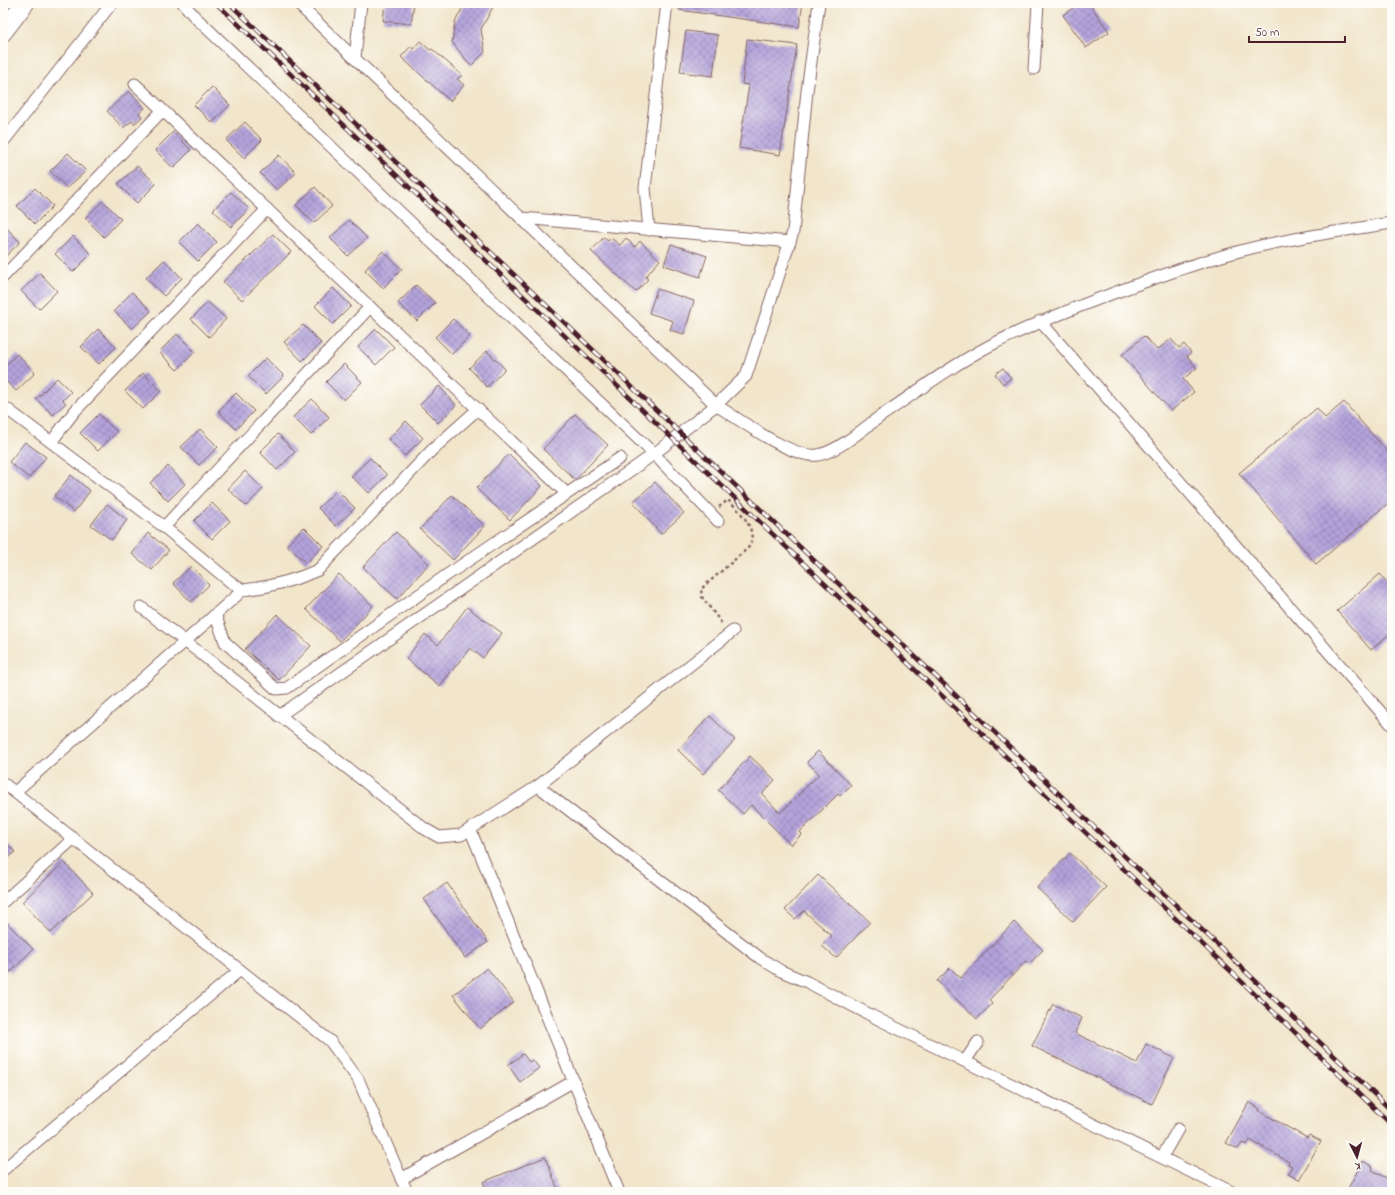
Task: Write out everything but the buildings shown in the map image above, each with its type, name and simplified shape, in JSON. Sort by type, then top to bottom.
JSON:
[{"type":"highway","points":[[3,32],[25,3]]},
{"type":"street","points":[[3,142],[112,3]]},
{"type":"street","points":[[183,3],[194,16],[363,178],[654,454],[715,517]]},
{"type":"street","points":[[297,3],[716,405],[791,451],[808,455],[818,455],[847,440],[947,370],[982,350],[1040,321],[1153,278],[1206,260],[1259,246],[1308,236],[1392,223]]},
{"type":"street","points":[[354,57],[361,3]]},
{"type":"street","points":[[649,230],[645,188],[667,3]]},
{"type":"street","points":[[279,716],[654,454],[716,405],[746,376],[793,232],[807,91],[819,3]]},
{"type":"street","points":[[1034,69],[1038,3]]},
{"type":"street","points":[[135,84],[566,493]]},
{"type":"street","points":[[3,277],[162,111]]},
{"type":"street","points":[[52,441],[74,412],[267,209]]},
{"type":"street","points":[[522,218],[790,242]]},
{"type":"street","points":[[164,527],[370,307]]},
{"type":"street","points":[[1040,321],[1392,725]]},
{"type":"street","points":[[3,406],[52,441],[164,527],[233,584],[243,590]]},
{"type":"street","points":[[15,792],[243,590],[263,588],[300,578],[318,570],[432,450],[478,409]]},
{"type":"street","points":[[215,614],[225,642],[276,689],[287,688],[566,493],[620,458]]},
{"type":"street","points":[[141,607],[279,716],[425,829],[438,837],[461,835],[538,786],[733,631]]},
{"type":"street","points":[[3,783],[330,1041],[358,1079],[407,1192]]},
{"type":"street","points":[[538,786],[760,958],[781,971],[807,982],[1232,1192]]},
{"type":"street","points":[[470,829],[619,1192]]},
{"type":"street","points":[[3,902],[73,838]]},
{"type":"street","points":[[3,1170],[237,968]]},
{"type":"street","points":[[965,1061],[978,1042]]},
{"type":"street","points":[[401,1179],[574,1081]]},
{"type":"street","points":[[1162,1157],[1178,1129]]},
{"type":"path","points":[[715,517],[728,500],[741,512],[747,521],[752,543],[704,585],[700,593],[723,625]]},
{"type":"railway","points":[[216,3],[1392,1125]]},
{"type":"railway","points":[[229,3],[1392,1111]]}]
